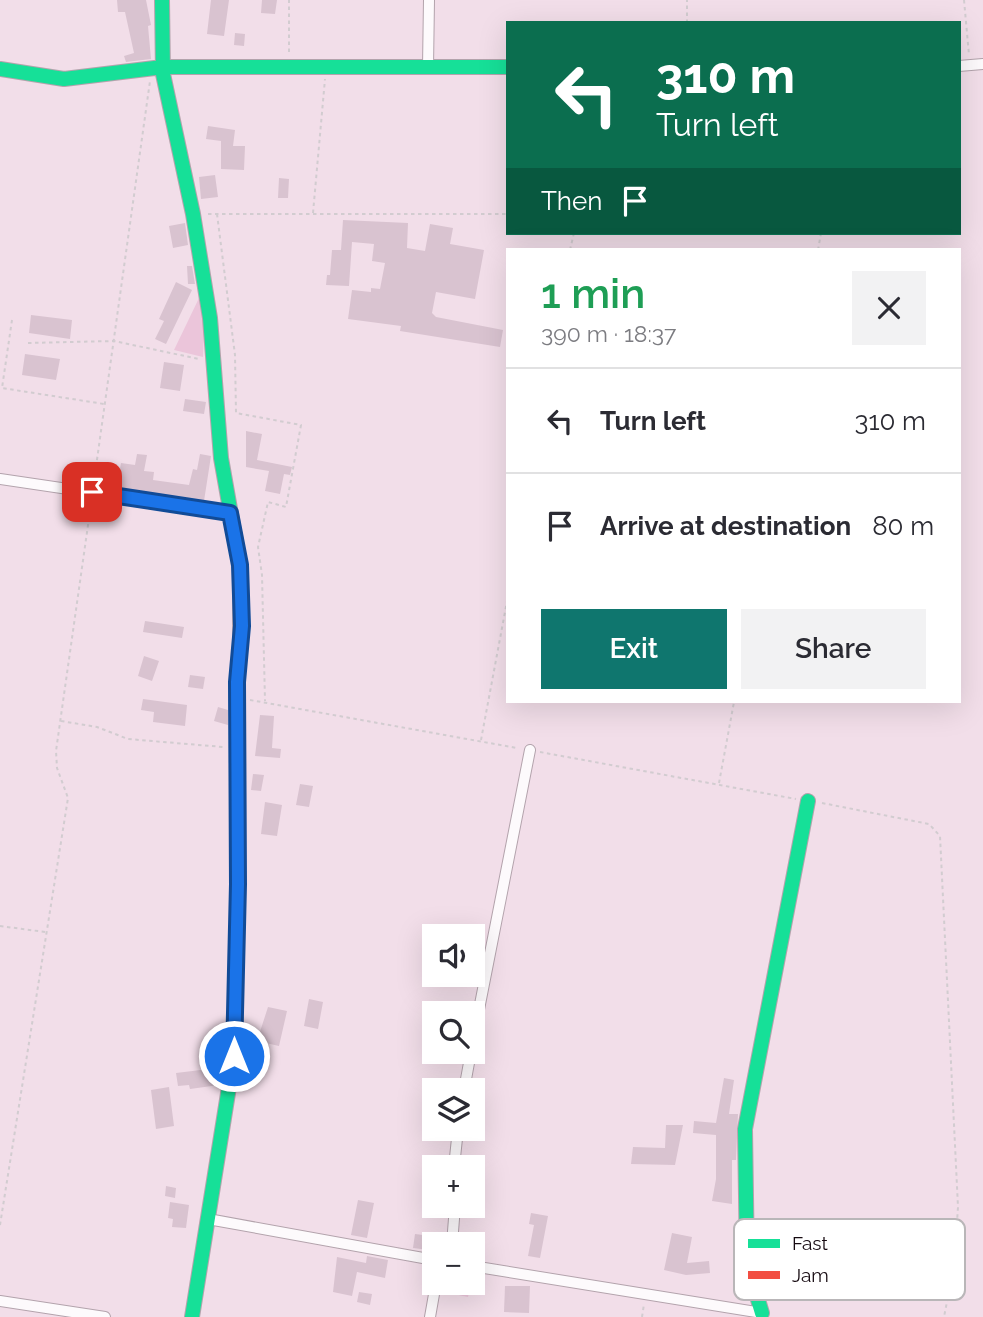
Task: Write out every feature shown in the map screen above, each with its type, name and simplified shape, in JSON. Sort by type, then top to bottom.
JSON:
[{"type":"street","points":[[162,0],[163,67],[173,132],[193,214],[210,318],[220,457],[240,565],[242,626],[237,697],[234,1056],[192,1317]]},
{"type":"street","points":[[428,67],[429,0]]},
{"type":"street","points":[[964,66],[983,64]]},
{"type":"street","points":[[0,69],[64,79],[163,67],[506,67]]},
{"type":"street","points":[[0,479],[230,513]]},
{"type":"street","points":[[481,1001],[530,750]]},
{"type":"street","points":[[746,1219],[745,1129],[808,801]]},
{"type":"street","points":[[208,1219],[422,1258]]},
{"type":"street","points":[[485,1268],[762,1315]]},
{"type":"street","points":[[430,1317],[434,1295]]},
{"type":"street","points":[[0,1301],[105,1317]]},
{"type":"path","points":[[289,0],[289,67]]},
{"type":"path","points":[[687,0],[687,21]]},
{"type":"path","points":[[964,0],[964,66]]},
{"type":"path","points":[[0,1225],[68,798],[57,768],[61,721],[151,69],[163,67]]},
{"type":"path","points":[[313,214],[326,67]]},
{"type":"path","points":[[193,214],[506,214]]},
{"type":"path","points":[[217,214],[233,341],[236,414],[301,425],[286,507],[268,502],[258,547],[262,575],[265,702]]},
{"type":"path","points":[[12,320],[2,388],[105,404]]},
{"type":"path","points":[[27,343],[114,341],[214,362]]},
{"type":"path","points":[[481,741],[506,607]]},
{"type":"path","points":[[237,697],[929,824],[940,836],[957,1219]]},
{"type":"path","points":[[719,785],[734,703]]},
{"type":"path","points":[[61,721],[97,727],[128,739],[238,748]]},
{"type":"path","points":[[0,926],[47,932]]},
{"type":"shaded area","points":[[200,296],[205,307],[203,357],[174,350]]},
{"type":"building","points":[[117,0],[146,0],[151,25],[148,26],[151,59],[126,62],[124,56],[134,53],[125,12],[118,12]]},
{"type":"building","points":[[211,0],[229,0],[224,36],[207,34]]},
{"type":"building","points":[[262,0],[277,0],[275,14],[261,13]]},
{"type":"building","points":[[235,33],[245,34],[244,46],[234,45]]},
{"type":"building","points":[[208,126],[235,130],[233,146],[245,146],[244,170],[221,169],[221,141],[206,139]]},
{"type":"building","points":[[215,175],[218,197],[201,199],[199,177]]},
{"type":"building","points":[[279,178],[289,179],[288,198],[278,198]]},
{"type":"building","points":[[343,220],[408,223],[407,248],[425,251],[430,224],[453,228],[450,244],[484,250],[475,299],[436,292],[432,313],[436,317],[503,330],[500,347],[400,331],[401,326],[348,319],[352,290],[371,292],[371,288],[380,289],[385,263],[372,261],[374,244],[352,242],[349,286],[326,285],[327,275],[330,275],[332,250],[341,250]]},
{"type":"building","points":[[185,223],[188,245],[173,248],[169,226]]},
{"type":"building","points":[[187,266],[192,266],[195,284],[188,284]]},
{"type":"building","points":[[176,282],[192,290],[166,344],[155,339],[164,321],[159,319]]},
{"type":"building","points":[[31,315],[72,320],[70,339],[29,333]]},
{"type":"building","points":[[25,354],[60,359],[56,380],[22,375]]},
{"type":"building","points":[[164,362],[184,365],[180,391],[160,388]]},
{"type":"building","points":[[185,399],[206,402],[204,414],[183,411]]},
{"type":"building","points":[[246,431],[262,434],[257,460],[292,467],[290,475],[284,474],[280,494],[265,491],[269,471],[246,467]]},
{"type":"building","points":[[137,454],[147,455],[144,471],[154,472],[153,480],[189,485],[193,469],[197,470],[200,454],[211,456],[204,501],[117,488],[121,463],[135,465]]},
{"type":"building","points":[[145,621],[184,627],[182,638],[143,632]]},
{"type":"building","points":[[144,656],[159,661],[152,681],[138,676]]},
{"type":"building","points":[[190,675],[205,677],[203,689],[188,687]]},
{"type":"building","points":[[143,699],[187,705],[185,726],[153,722],[154,712],[141,710]]},
{"type":"building","points":[[218,707],[228,710],[228,725],[214,721]]},
{"type":"building","points":[[260,715],[274,716],[272,748],[281,749],[280,758],[255,756]]},
{"type":"building","points":[[253,774],[264,775],[261,791],[251,790]]},
{"type":"building","points":[[300,784],[313,786],[309,807],[296,805]]},
{"type":"building","points":[[265,802],[282,805],[277,836],[261,834]]},
{"type":"building","points":[[309,999],[323,1002],[318,1029],[304,1026]]},
{"type":"building","points":[[268,1007],[287,1011],[279,1046],[257,1041]]},
{"type":"building","points":[[244,1053],[262,1055],[260,1071],[242,1069]]},
{"type":"building","points":[[217,1068],[219,1085],[190,1089],[189,1085],[178,1086],[176,1073]]},
{"type":"building","points":[[724,1078],[734,1080],[729,1114],[738,1114],[736,1160],[732,1160],[732,1204],[712,1201],[716,1179],[716,1135],[693,1133],[694,1121],[716,1123]]},
{"type":"building","points":[[169,1087],[174,1126],[156,1129],[151,1090]]},
{"type":"building","points":[[666,1125],[683,1125],[675,1165],[631,1164],[633,1147],[665,1148]]},
{"type":"building","points":[[166,1186],[176,1188],[175,1198],[165,1196]]},
{"type":"building","points":[[358,1200],[374,1203],[367,1238],[351,1235]]},
{"type":"building","points":[[170,1202],[189,1205],[186,1228],[172,1227],[173,1219],[168,1218]]},
{"type":"building","points":[[531,1213],[548,1216],[540,1258],[528,1256],[534,1225],[529,1224]]},
{"type":"building","points":[[672,1233],[692,1237],[687,1263],[709,1261],[710,1273],[686,1275],[664,1270]]},
{"type":"building","points":[[415,1234],[422,1235],[422,1249],[413,1248]]},
{"type":"building","points":[[367,1256],[388,1260],[385,1278],[357,1272],[352,1296],[333,1292],[337,1257],[366,1263]]},
{"type":"building","points":[[505,1286],[530,1286],[529,1313],[504,1312]]},
{"type":"building","points":[[359,1292],[372,1294],[370,1305],[357,1302]]},
{"type":"traffic: fast","points":[[162,0],[163,74],[193,214],[210,318],[221,458],[240,565],[240,650]]},
{"type":"traffic: fast","points":[[0,69],[64,79],[163,67],[506,67]]},
{"type":"traffic: fast","points":[[746,1219],[745,1129],[808,801]]},
{"type":"traffic: fast","points":[[192,1317],[234,1056],[238,889]]},
{"type":"traffic: fast","points":[[758,1300],[762,1313]]},
{"type":"traffic: jam","points":[[238,889],[237,682],[240,650]]},
{"type":"route","points":[[92,492],[230,513],[240,565],[242,626],[237,682],[238,884],[234,1056]]}]
